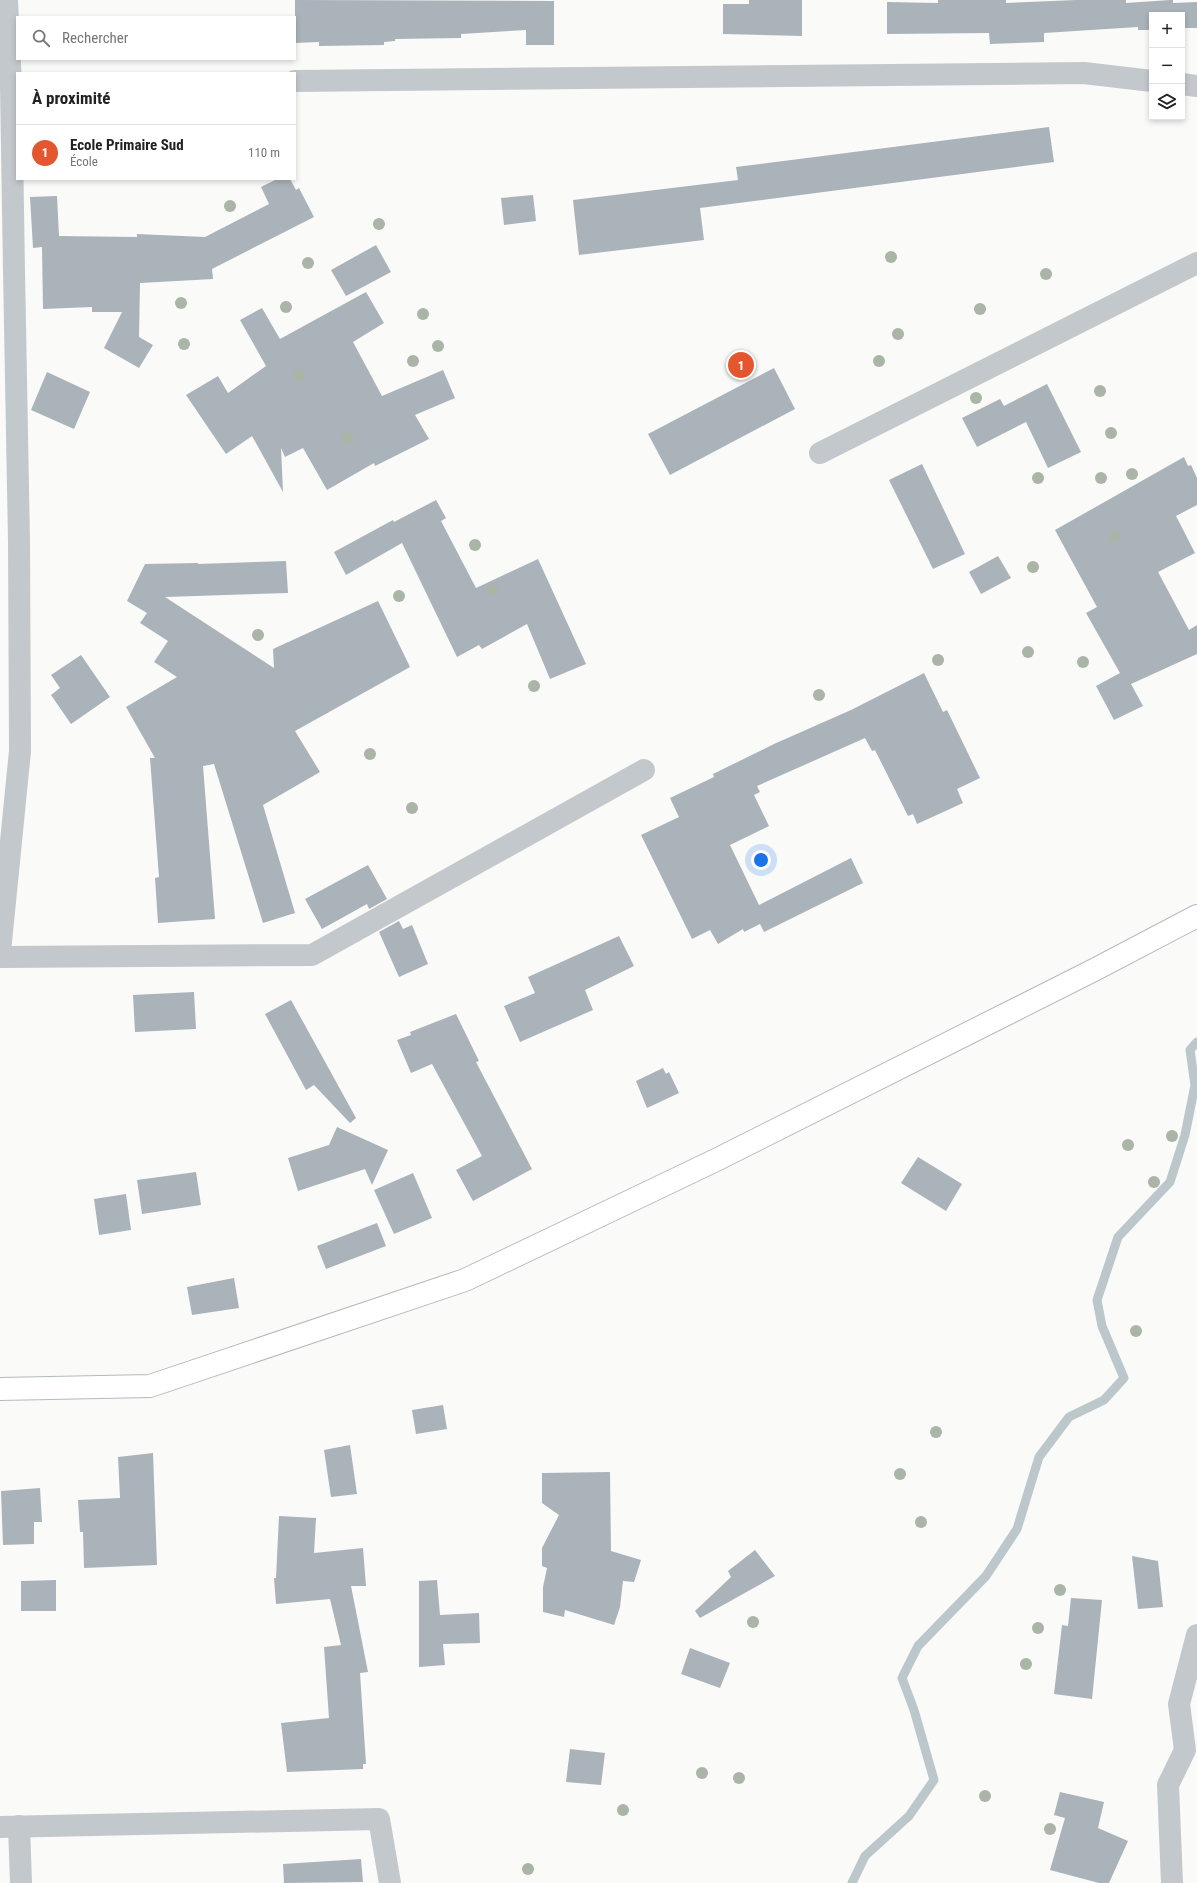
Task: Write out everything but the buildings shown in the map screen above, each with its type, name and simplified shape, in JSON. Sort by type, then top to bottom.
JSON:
[{"type":"street","points":[[0,952],[20,751],[9,541],[9,85],[7,0]]},
{"type":"street","points":[[296,81],[1076,73],[1149,81]]},
{"type":"street","points":[[1185,84],[1197,86]]},
{"type":"street","points":[[820,453],[1197,263]]},
{"type":"street","points":[[0,957],[312,955],[644,770]]},
{"type":"street","points":[[0,1390],[150,1386],[465,1280],[716,1160],[1094,970],[1197,916]]},
{"type":"street","points":[[1172,1883],[1168,1785],[1185,1750],[1179,1704],[1197,1635]]},
{"type":"street","points":[[21,1883],[10,1827],[379,1819],[390,1883]]},
{"type":"waterway","points":[[852,1883],[865,1856],[909,1816],[934,1780],[914,1710],[902,1678],[918,1646],[986,1576],[1017,1529],[1039,1457],[1069,1417],[1104,1400],[1124,1378],[1102,1326],[1097,1300],[1118,1237],[1170,1182],[1185,1135],[1195,1085],[1190,1050],[1197,1042]]},
{"type":"place","name":"Ecole Primaire Sud","points":[[741,365]]}]
